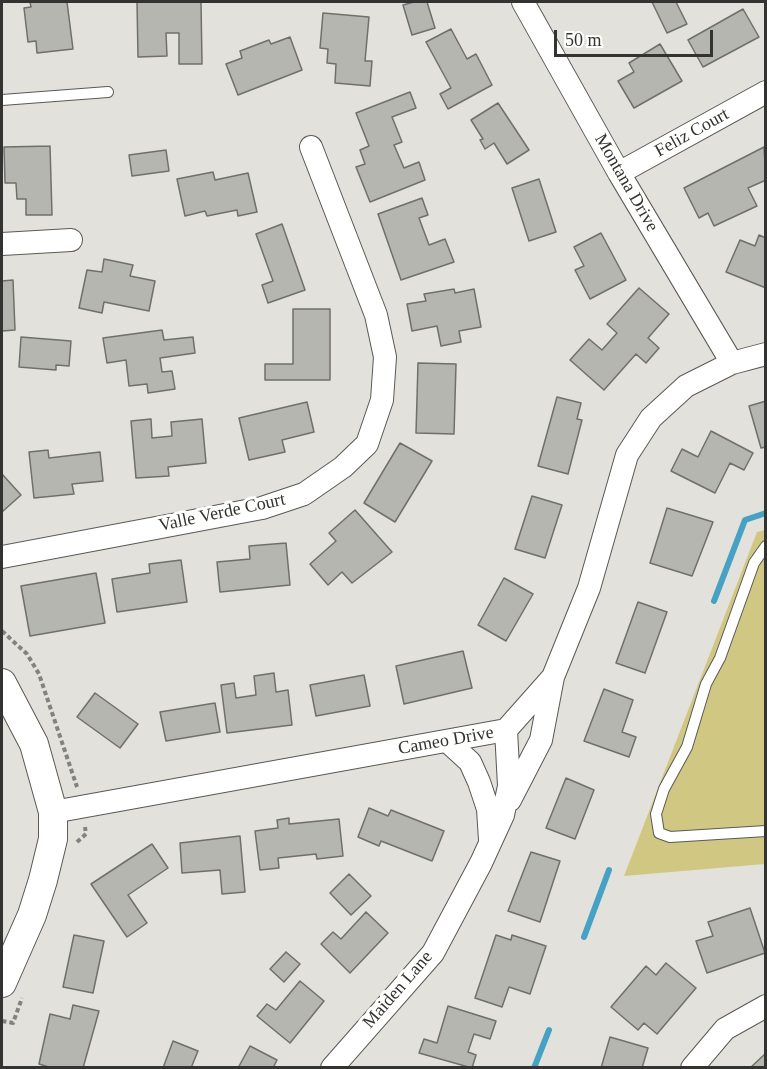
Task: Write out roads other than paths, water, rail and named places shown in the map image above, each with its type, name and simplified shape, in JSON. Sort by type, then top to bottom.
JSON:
[{"type":"street","name":"Montana Drive","points":[[523,2],[619,173],[732,363]]},
{"type":"street","name":"Feliz Court","points":[[619,173],[765,92]]},
{"type":"street","name":"Valle Verde Court","points":[[2,557],[262,508],[304,494],[343,467],[367,444],[382,400],[385,357],[376,315],[311,147]]},
{"type":"street","points":[[2,244],[71,240]]},
{"type":"street","name":"Cameo Drive","points":[[53,812],[506,730],[553,677],[589,588],[627,454],[651,418],[686,386],[732,363],[765,354]]},
{"type":"street","name":"Maiden Lane","points":[[332,1068],[433,953],[541,740],[553,677]]},
{"type":"street","points":[[2,683],[34,744],[53,812],[53,838],[43,880],[32,915],[2,983]]},
{"type":"street","name":"Maiden Lane","points":[[503,814],[509,786],[506,730]]},
{"type":"street","points":[[447,741],[470,762],[479,782],[488,809],[490,844]]},
{"type":"street","points":[[692,1068],[725,1029],[765,1006]]},
{"type":"lane","points":[[2,100],[108,92]]},
{"type":"lane","points":[[765,546],[754,563],[720,658],[706,684],[687,747],[664,789],[656,814],[659,833],[669,837],[765,831]]},
{"type":"waterway","points":[[714,601],[745,520],[766,513]]},
{"type":"waterway","points":[[584,937],[609,870]]},
{"type":"waterway","points":[[534,1068],[549,1030]]}]
